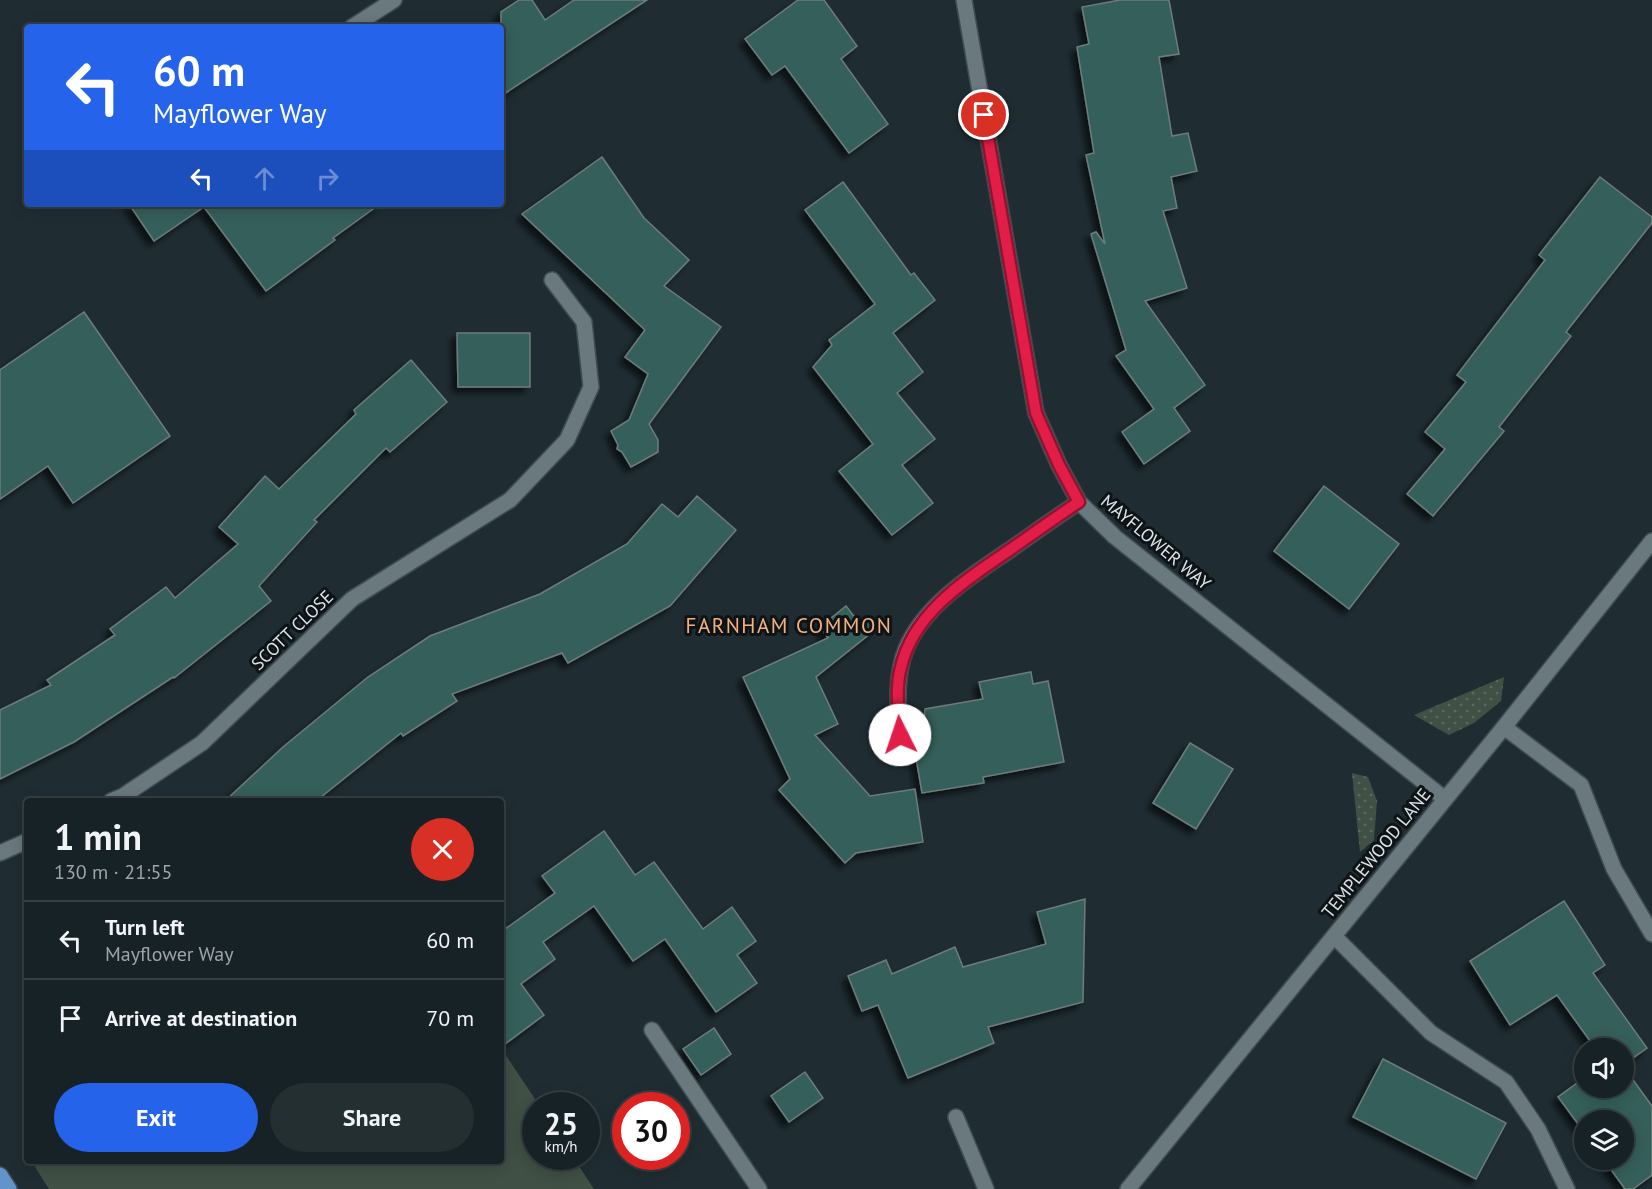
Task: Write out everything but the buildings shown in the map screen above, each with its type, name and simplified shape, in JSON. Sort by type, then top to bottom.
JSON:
[{"type":"main road","points":[[0,1175],[9,1189]]},
{"type":"street","points":[[357,24],[394,0]]},
{"type":"street","name":"MAYFLOWER WAY","points":[[964,0],[1036,413],[1059,465],[1079,502],[1115,537],[1445,799]]},
{"type":"street","name":"SCOTT CLOSE","points":[[118,798],[202,743],[352,599],[510,500],[567,440],[591,387],[584,322],[552,280]]},
{"type":"street","points":[[900,735],[897,698],[900,668],[906,649],[919,626],[955,588],[1079,502]]},
{"type":"street","name":"TEMPLEWOOD LANE","points":[[1128,1189],[1504,727],[1652,541]]},
{"type":"street","points":[[1504,727],[1581,785],[1614,869],[1652,934]]},
{"type":"street","points":[[0,853],[24,842]]},
{"type":"street","points":[[1334,936],[1431,1033],[1506,1082],[1538,1129],[1567,1189]]},
{"type":"street","points":[[652,1030],[759,1189]]},
{"type":"street","points":[[956,1117],[986,1189]]},
{"type":"green space","points":[[1504,677],[1501,701],[1474,723],[1449,735],[1414,715]]},
{"type":"green space","points":[[1352,773],[1368,777],[1377,801],[1374,840],[1360,852]]},
{"type":"green space","points":[[504,1052],[530,1092],[522,1092],[522,1170],[582,1170],[594,1189],[49,1189],[35,1167],[40,1164],[504,1164]]},
{"type":"district","name":"FARNHAM COMMON","points":[[789,625]]},
{"type":"route","points":[[900,735],[897,698],[900,668],[906,649],[919,626],[955,588],[1079,502],[1059,465],[1036,413],[984,115]]}]
